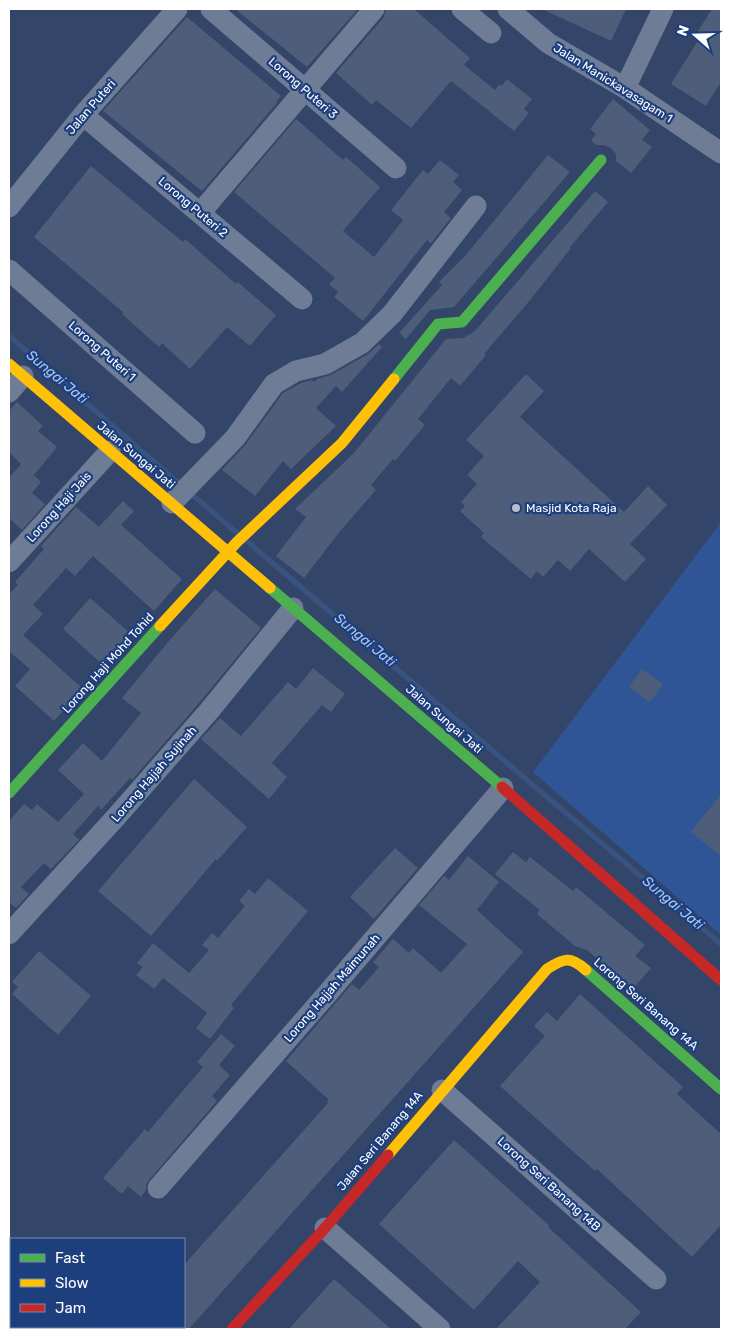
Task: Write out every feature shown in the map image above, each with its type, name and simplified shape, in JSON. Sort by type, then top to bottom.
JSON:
[{"type":"street","name":"Jalan Puteri","points":[[9,207],[83,115],[177,9]]},
{"type":"street","name":"Lorong Puteri 3","points":[[211,9],[396,168]]},
{"type":"street","points":[[200,213],[374,9]]},
{"type":"street","points":[[462,9],[490,33]]},
{"type":"street","name":"Jalan Manickavasagam 1","points":[[508,9],[548,43],[626,88],[721,153]]},
{"type":"street","points":[[626,88],[663,9]]},
{"type":"street","name":"Lorong Puteri 2","points":[[83,115],[302,299]]},
{"type":"street","name":"Lorong Haji Mohd Tohid","points":[[9,793],[227,552],[342,443],[438,324],[462,322],[601,160]]},
{"type":"street","points":[[182,493],[235,438],[274,384],[296,371],[325,364],[362,343],[386,320],[476,206]]},
{"type":"street","name":"Lorong Puteri 1","points":[[9,270],[195,433]]},
{"type":"street","points":[[9,392],[16,370]]},
{"type":"street","name":"Jalan Sungai Jati","points":[[16,370],[110,451],[182,493],[227,552],[504,788],[721,980]]},
{"type":"street","name":"Lorong Haji Jais","points":[[9,562],[110,451]]},
{"type":"street","name":"Lorong Hajjah Sujinah","points":[[9,934],[118,816],[203,718],[294,608]]},
{"type":"street","name":"Lorong Hajjah Maimunah","points":[[158,1188],[504,788]]},
{"type":"street","name":"Lorong Seri Banang 14A","points":[[546,969],[561,960],[577,962],[721,1089]]},
{"type":"street","name":"Jalan Seri Banang 14A","points":[[232,1329],[325,1228],[546,969]]},
{"type":"street","name":"Lorong Seri Banang 14B","points":[[442,1090],[656,1279]]},
{"type":"street","points":[[325,1228],[440,1329]]},
{"type":"shaded area","points":[[721,522],[721,935],[533,772]]},
{"type":"building","points":[[235,9],[358,9],[307,67]]},
{"type":"building","points":[[386,9],[414,9],[470,58],[464,65],[495,90],[500,84],[502,86],[507,79],[532,99],[524,109],[529,113],[514,131],[451,81],[411,128],[376,100],[372,105],[336,73],[384,17]]},
{"type":"building","points":[[542,9],[626,9],[611,41]]},
{"type":"building","points":[[712,9],[721,9],[721,82],[706,106],[671,84],[702,34],[698,31]]},
{"type":"building","points":[[187,17],[281,96],[202,191],[103,111]]},
{"type":"building","points":[[613,99],[650,130],[642,140],[652,147],[631,173],[616,161],[616,154],[611,148],[596,145],[591,141],[596,134],[590,129]]},
{"type":"building","points":[[296,119],[343,160],[346,157],[380,187],[343,231],[374,257],[403,220],[391,210],[423,170],[428,174],[440,160],[459,175],[453,182],[462,190],[444,212],[451,218],[431,243],[427,240],[363,321],[334,297],[338,292],[329,284],[335,278],[234,192]]},
{"type":"building","points":[[548,155],[570,172],[454,307],[430,310],[406,339],[399,333],[442,285],[439,282],[465,256]]},
{"type":"building","points":[[91,166],[183,242],[185,239],[236,284],[238,282],[276,315],[250,346],[227,327],[190,369],[162,343],[159,347],[122,314],[123,312],[34,237]]},
{"type":"building","points":[[595,191],[608,202],[460,386],[451,378],[418,419],[425,425],[395,461],[393,459],[371,485],[376,490],[341,530],[304,578],[276,556],[306,517],[295,509],[354,453],[446,339],[463,338],[474,332]]},
{"type":"building","points":[[379,344],[382,347],[342,392],[336,386],[316,408],[336,426],[291,469],[283,461],[255,496],[222,470],[245,445],[283,393],[301,383],[312,380],[314,382],[317,379],[331,375],[368,354]]},
{"type":"building","points":[[526,374],[544,391],[520,417],[624,512],[648,486],[667,505],[630,544],[646,559],[625,582],[589,549],[570,571],[558,560],[543,577],[537,571],[531,579],[481,537],[484,533],[460,511],[465,506],[461,502],[477,484],[467,475],[484,456],[466,440]]},
{"type":"building","points":[[17,402],[43,426],[38,431],[57,447],[34,475],[41,482],[32,493],[45,504],[22,530],[9,518],[9,478],[21,464],[9,452],[9,411]]},
{"type":"building","points":[[123,501],[134,511],[121,525],[182,579],[154,611],[93,556],[75,576],[66,568],[33,605],[43,614],[23,635],[83,689],[54,721],[15,686],[30,669],[9,651],[9,594],[18,585],[15,582],[44,549],[41,546],[76,507],[99,527]]},
{"type":"building","points":[[215,589],[261,628],[132,780],[130,778],[101,810],[98,806],[73,834],[79,840],[51,869],[44,863],[21,887],[29,894],[16,908],[9,902],[9,821],[24,804],[32,810],[37,804],[58,822],[84,794],[58,770],[83,743],[102,761],[141,713],[122,698]]},
{"type":"building","points":[[90,598],[131,634],[103,665],[63,629]]},
{"type":"building","points":[[313,668],[345,694],[331,712],[322,705],[272,763],[287,777],[269,799],[201,739],[220,718],[241,736],[288,682],[296,689]]},
{"type":"building","points":[[642,669],[663,684],[650,702],[629,687]]},
{"type":"building","points":[[194,779],[247,827],[217,861],[216,859],[151,936],[98,891]]},
{"type":"building","points":[[721,794],[721,856],[691,832]]},
{"type":"building","points":[[395,848],[418,868],[374,919],[350,897]]},
{"type":"building","points":[[513,852],[526,862],[530,857],[573,891],[576,887],[645,945],[635,956],[651,968],[632,990],[587,950],[575,946],[537,914],[540,910],[495,874]]},
{"type":"building","points":[[468,856],[499,882],[477,910],[523,952],[189,1329],[184,1329],[185,1264],[328,1103],[329,1100],[286,1061],[352,984],[359,990],[379,967],[373,962],[393,939],[409,953],[413,948],[441,973],[467,944],[419,905],[444,876],[449,880]]},
{"type":"building","points":[[268,878],[308,911],[231,1005],[234,1008],[210,1039],[196,1028],[207,1013],[163,978],[154,989],[136,975],[143,967],[137,963],[153,943],[189,973],[209,950],[202,945],[212,933],[218,938],[245,906],[239,901],[249,889],[255,894]]},
{"type":"building","points":[[39,951],[91,996],[58,1035],[12,994],[18,987],[12,982]]},
{"type":"building","points":[[580,994],[683,1087],[677,1094],[721,1134],[721,1225],[692,1257],[597,1169],[595,1171],[500,1086],[545,1036],[534,1026],[547,1012],[557,1021]]},
{"type":"building","points":[[221,1034],[235,1046],[219,1065],[230,1075],[212,1096],[217,1101],[149,1180],[146,1190],[141,1197],[128,1186],[122,1194],[103,1178],[145,1129],[148,1132],[203,1067],[197,1062]]},
{"type":"building","points":[[454,1140],[550,1226],[548,1227],[641,1312],[625,1329],[496,1329],[540,1282],[518,1261],[474,1310],[379,1224]]},
{"type":"building","points":[[334,1279],[374,1314],[391,1329],[289,1329]]},
{"type":"waterway","name":"Sungai Jati","points":[[9,336],[182,486]]},
{"type":"waterway","name":"Sungai Jati","points":[[189,492],[237,533]]},
{"type":"waterway","name":"Sungai Jati","points":[[248,542],[721,944]]},
{"type":"traffic: fast","points":[[394,379],[438,324],[462,322],[601,160]]},
{"type":"traffic: fast","points":[[270,588],[502,787]]},
{"type":"traffic: fast","points":[[9,793],[160,626]]},
{"type":"traffic: fast","points":[[586,970],[721,1089]]},
{"type":"traffic: slow","points":[[9,364],[270,588]]},
{"type":"traffic: slow","points":[[160,626],[237,542],[342,443],[394,379]]},
{"type":"traffic: slow","points":[[388,1155],[547,969],[567,960],[576,962],[586,970]]},
{"type":"traffic: jam","points":[[502,787],[721,980]]},
{"type":"traffic: jam","points":[[232,1329],[325,1228],[388,1155]]},
{"type":"place","name":"Masjid Kota Raja","points":[[516,508]]}]
